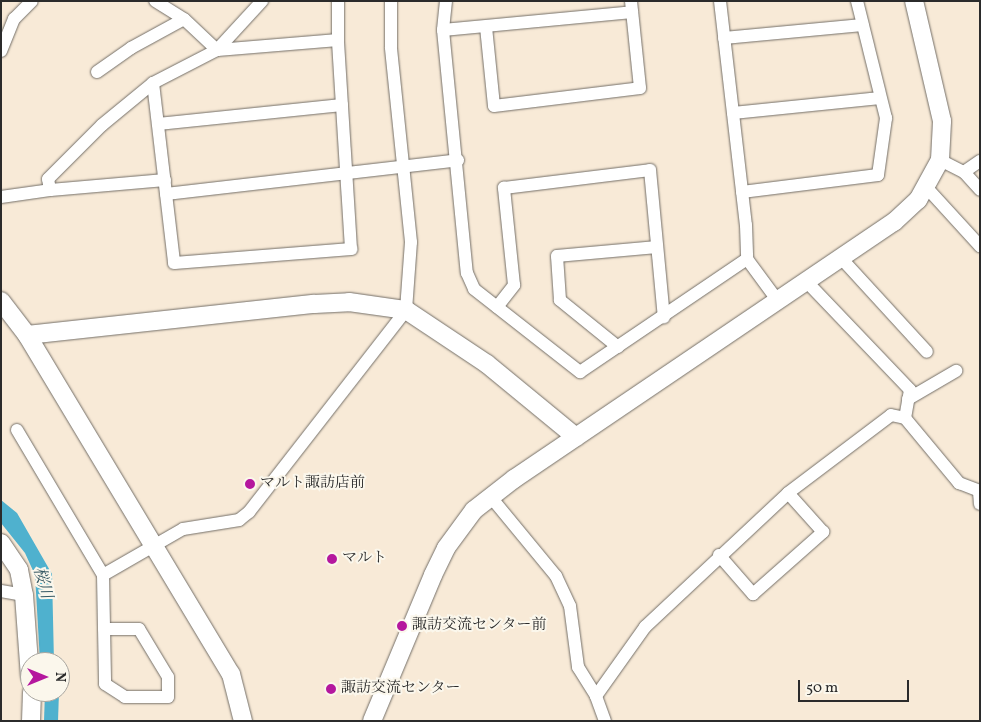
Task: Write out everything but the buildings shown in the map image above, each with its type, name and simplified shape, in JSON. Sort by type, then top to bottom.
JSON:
[{"type":"street","points":[[1,51],[14,19],[32,1]]},
{"type":"street","points":[[154,1],[184,19],[217,50],[338,40]]},
{"type":"street","points":[[50,190],[48,179],[102,125],[153,83],[217,50],[262,1]]},
{"type":"street","points":[[153,83],[174,263],[351,249],[345,174],[338,40],[338,1]]},
{"type":"street","points":[[103,575],[183,529],[239,520],[249,512],[406,310],[411,242],[392,47],[391,1]]},
{"type":"street","points":[[446,1],[443,30],[458,160],[467,273],[474,289],[580,372],[664,317],[747,258]]},
{"type":"street","points":[[720,1],[742,192],[747,258],[778,301]]},
{"type":"street","points":[[742,192],[878,175],[886,118],[857,1]]},
{"type":"street","points":[[372,721],[446,548],[474,510],[490,496],[576,437],[894,222],[927,188],[940,160],[943,129],[939,100],[914,1]]},
{"type":"street","points":[[443,30],[486,27],[631,6],[640,88],[494,106],[486,27]]},
{"type":"street","points":[[97,72],[131,48],[184,19]]},
{"type":"street","points":[[724,38],[862,25]]},
{"type":"street","points":[[733,113],[880,98]]},
{"type":"street","points":[[158,124],[342,105]]},
{"type":"street","points":[[166,194],[458,160]]},
{"type":"street","points":[[940,160],[964,172],[980,190]]},
{"type":"street","points":[[964,172],[980,161]]},
{"type":"street","points":[[497,307],[514,286],[504,188],[650,170],[664,317]]},
{"type":"street","points":[[1,197],[50,190],[165,180]]},
{"type":"street","points":[[927,188],[980,246]]},
{"type":"street","points":[[618,347],[560,300],[557,256],[657,247]]},
{"type":"street","points":[[840,258],[927,352]]},
{"type":"street","points":[[806,281],[910,390],[905,418]]},
{"type":"street","points":[[1,301],[27,335],[231,674],[243,721]]},
{"type":"street","points":[[27,335],[314,304],[349,302],[406,310],[487,364],[576,437]]},
{"type":"street","points":[[908,398],[956,371]]},
{"type":"street","points":[[596,696],[645,626],[719,554],[788,493],[891,415],[905,418],[959,483],[979,491],[980,504]]},
{"type":"street","points":[[17,430],[103,575],[105,684],[125,696],[168,697],[168,677],[138,628],[104,629]]},
{"type":"street","points":[[719,554],[753,594],[823,532],[788,493]]},
{"type":"street","points":[[490,496],[556,576],[570,606],[578,667],[596,696],[605,721]]},
{"type":"street","points":[[1,543],[19,570],[24,595],[28,652]]},
{"type":"street","points":[[1,591],[24,595]]},
{"type":"street","points":[[31,721],[32,702]]},
{"type":"water","name":"桜川","points":[[1,500],[17,513],[52,574],[54,652],[39,652],[35,575],[25,553],[1,523]]},
{"type":"water","points":[[45,702],[59,702],[58,721],[44,721]]},
{"type":"place","name":"マルト諏訪店前","points":[[250,484]]},
{"type":"place","name":"マルト","points":[[332,559]]},
{"type":"place","name":"諏訪交流センター前","points":[[402,626]]},
{"type":"place","name":"諏訪交流センター","points":[[331,689]]}]
